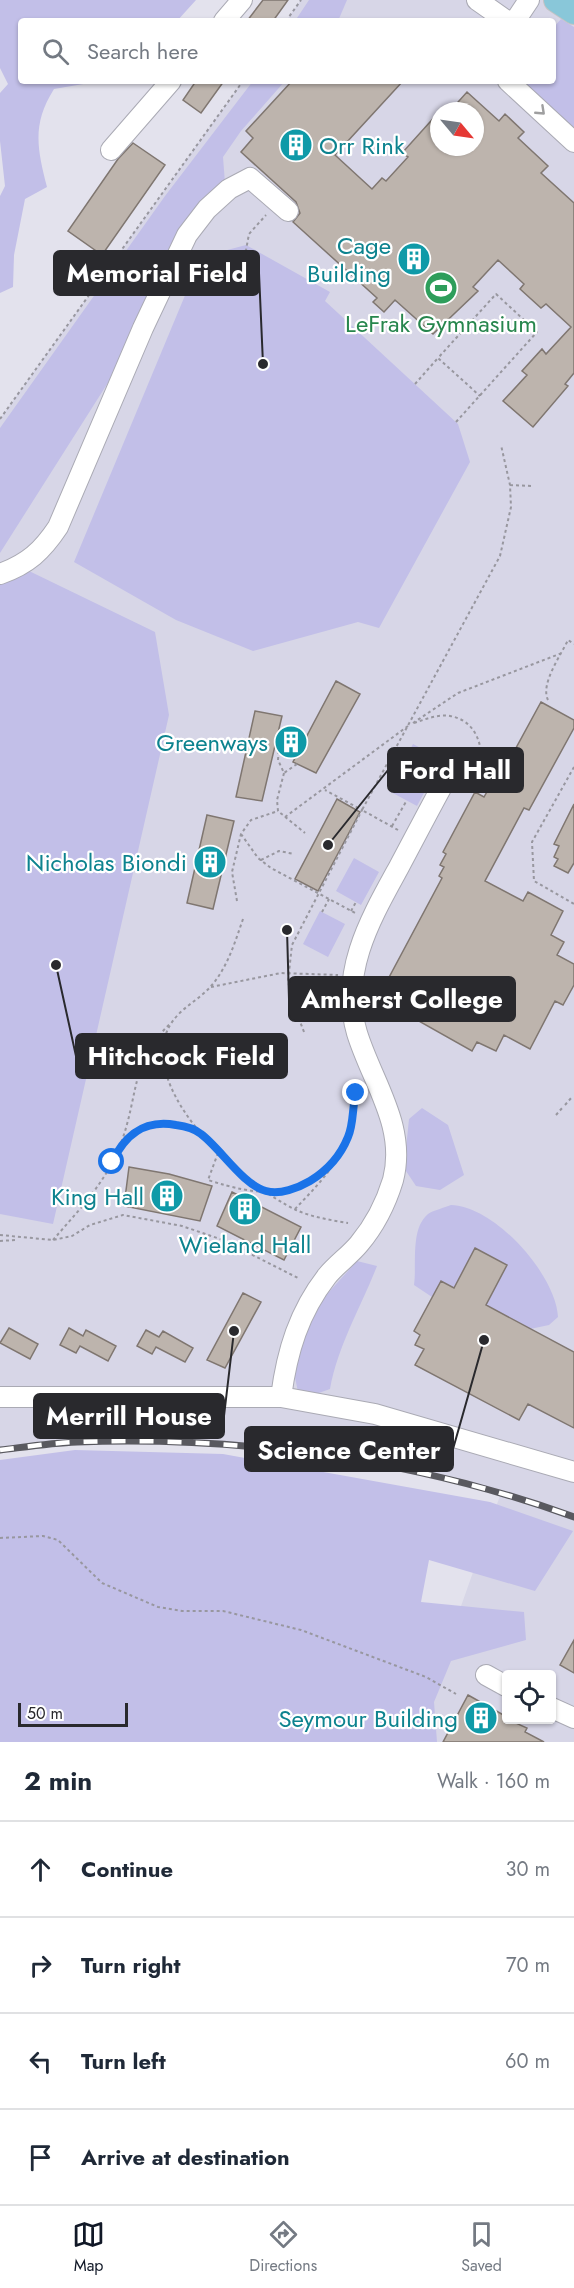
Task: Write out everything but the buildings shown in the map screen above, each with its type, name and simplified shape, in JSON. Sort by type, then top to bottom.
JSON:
[{"type":"main road","points":[[556,0],[574,12]]},
{"type":"street","points":[[227,18],[242,0]]},
{"type":"street","points":[[477,0],[503,18]]},
{"type":"street","points":[[517,18],[529,0]]},
{"type":"street","points":[[111,150],[168,84]]},
{"type":"street","points":[[511,84],[574,142]]},
{"type":"street","points":[[0,574],[28,562],[43,550],[58,527],[148,318],[187,235],[207,209],[230,189],[250,177],[283,206]]},
{"type":"street","points":[[281,1397],[285,1362],[302,1316],[329,1274],[359,1245],[374,1224],[393,1177],[396,1136],[387,1104],[357,1032],[352,998],[353,972],[368,925],[446,779]]},
{"type":"street","points":[[0,1397],[281,1397],[375,1414],[574,1472]]},
{"type":"street","points":[[486,1675],[502,1683]]},
{"type":"street","points":[[556,1710],[574,1719]]},
{"type":"path","points":[[288,18],[301,0]]},
{"type":"path","points":[[0,419],[241,84]]},
{"type":"path","points":[[225,274],[246,250],[249,234],[283,206]]},
{"type":"path","points":[[246,250],[259,272]]},
{"type":"path","points":[[415,384],[496,294],[529,324],[537,332],[456,423]]},
{"type":"path","points":[[438,358],[480,396]]},
{"type":"path","points":[[304,1032],[292,1003],[288,972],[292,945],[500,556],[508,524],[510,485],[501,445]]},
{"type":"path","points":[[510,485],[533,486]]},
{"type":"path","points":[[548,700],[546,689],[568,640],[574,644]]},
{"type":"path","points":[[285,817],[411,724],[458,693],[562,653]]},
{"type":"path","points":[[411,724],[450,716],[460,719],[474,731],[480,743],[482,762],[480,779],[473,792],[446,779]]},
{"type":"path","points":[[279,745],[278,760],[284,773],[277,800],[278,812],[305,833]]},
{"type":"path","points":[[284,773],[297,764]]},
{"type":"path","points":[[574,767],[532,842],[532,872],[534,881],[574,904]]},
{"type":"path","points":[[324,789],[391,826],[407,800]]},
{"type":"path","points":[[237,901],[232,872],[241,834],[251,820],[278,812]]},
{"type":"path","points":[[241,834],[261,860],[353,912],[356,902]]},
{"type":"path","points":[[261,860],[279,851],[294,854]]},
{"type":"path","points":[[322,912],[329,899]]},
{"type":"path","points":[[53,1240],[100,1184],[121,1143],[139,1067],[157,1035],[210,987],[229,959],[243,919]]},
{"type":"path","points":[[210,987],[262,975],[288,972],[329,974]]},
{"type":"path","points":[[175,1019],[166,1032],[163,1059],[173,1088],[201,1133],[218,1152],[266,1191],[295,1209],[312,1216],[348,1223]]},
{"type":"path","points":[[295,1209],[333,1165],[349,1136],[353,1103],[363,1079]]},
{"type":"path","points":[[556,1115],[572,1097]]},
{"type":"path","points":[[121,1143],[146,1125],[164,1123],[201,1133]]},
{"type":"path","points":[[218,1152],[208,1180],[233,1188],[287,1191],[303,1185],[333,1165]]},
{"type":"path","points":[[0,1241],[53,1240],[72,1236],[90,1225],[123,1215],[182,1226],[223,1240],[300,1279]]},
{"type":"path","points":[[0,1235],[21,1239]]},
{"type":"path","points":[[0,1538],[43,1536],[58,1540],[102,1583],[158,1607],[182,1611],[223,1611],[300,1630],[426,1677],[456,1694]]},
{"type":"shaded area","points":[[0,0],[196,0],[180,18],[18,18],[18,84],[83,84],[54,89],[42,114],[38,136],[47,187],[25,199],[14,255],[13,287],[0,293],[0,196],[5,186],[0,141],[0,93],[8,84],[0,68]]},
{"type":"shaded area","points":[[301,0],[574,0],[574,1742],[413,1742],[501,1493],[428,1474],[337,1457],[256,1448],[76,1442],[0,1450],[0,419],[241,84],[556,84],[556,18],[288,18]]},
{"type":"shaded area","points":[[309,0],[347,0],[339,18],[297,18]]},
{"type":"shaded area","points":[[561,19],[574,27],[574,128],[525,84],[556,84],[556,25]]},
{"type":"shaded area","points":[[251,84],[282,84],[241,131],[223,157],[225,183],[183,224],[164,260],[116,370],[0,553],[0,428],[165,196]]},
{"type":"shaded area","points":[[246,245],[330,292],[325,301],[458,424],[470,462],[379,628],[358,622],[253,651],[176,620],[74,562],[201,257]]},
{"type":"shaded area","points":[[27,570],[155,632],[169,715],[53,1224],[0,1214],[0,582]]},
{"type":"shaded area","points":[[413,744],[442,759],[417,806],[389,791]]},
{"type":"shaded area","points":[[354,858],[379,872],[361,905],[336,891]]},
{"type":"shaded area","points":[[320,911],[345,924],[328,957],[303,944]]},
{"type":"shaded area","points":[[422,1108],[448,1125],[464,1175],[440,1190],[416,1186],[404,1168],[409,1119]]},
{"type":"shaded area","points":[[451,1205],[468,1208],[486,1217],[504,1230],[535,1263],[555,1300],[558,1317],[549,1325],[530,1329],[486,1305],[507,1266],[475,1248],[454,1288],[441,1281],[432,1297],[414,1285],[416,1238],[422,1220],[433,1211]]},
{"type":"shaded area","points":[[357,1261],[377,1266],[338,1357],[330,1389],[313,1395],[298,1392],[291,1358],[318,1304]]},
{"type":"shaded area","points":[[75,1450],[223,1454],[490,1502],[573,1531],[535,1591],[429,1560],[421,1602],[524,1612],[526,1640],[451,1661],[434,1702],[437,1742],[0,1742],[0,1460]]},
{"type":"railway","points":[[0,1450],[67,1443],[140,1441],[266,1448],[329,1456],[454,1480],[574,1517]]},
{"type":"place","name":"Orr Rink","points":[[296,145]]},
{"type":"place","name":"Cage Building","points":[[414,259]]},
{"type":"place","name":"LeFrak Gymnasium","points":[[441,288]]},
{"type":"place","name":"Memorial Field","points":[[263,364]]},
{"type":"place","name":"Greenways","points":[[291,742]]},
{"type":"place","name":"Ford Hall","points":[[328,845]]},
{"type":"place","name":"Nicholas Biondi","points":[[210,862]]},
{"type":"place","name":"Amherst College","points":[[287,930]]},
{"type":"place","name":"Hitchcock Field","points":[[56,965]]},
{"type":"place","name":"King Hall","points":[[167,1196]]},
{"type":"place","name":"Wieland Hall","points":[[245,1209]]},
{"type":"place","name":"Merrill House","points":[[234,1331]]},
{"type":"place","name":"Science Center","points":[[484,1340]]},
{"type":"place","name":"Seymour Building","points":[[481,1718]]},
{"type":"route","points":[[112,1162],[121,1143],[146,1125],[164,1123],[183,1126],[201,1133],[227,1162],[266,1191],[287,1191],[314,1179],[333,1165],[349,1136],[356,1093]]}]
